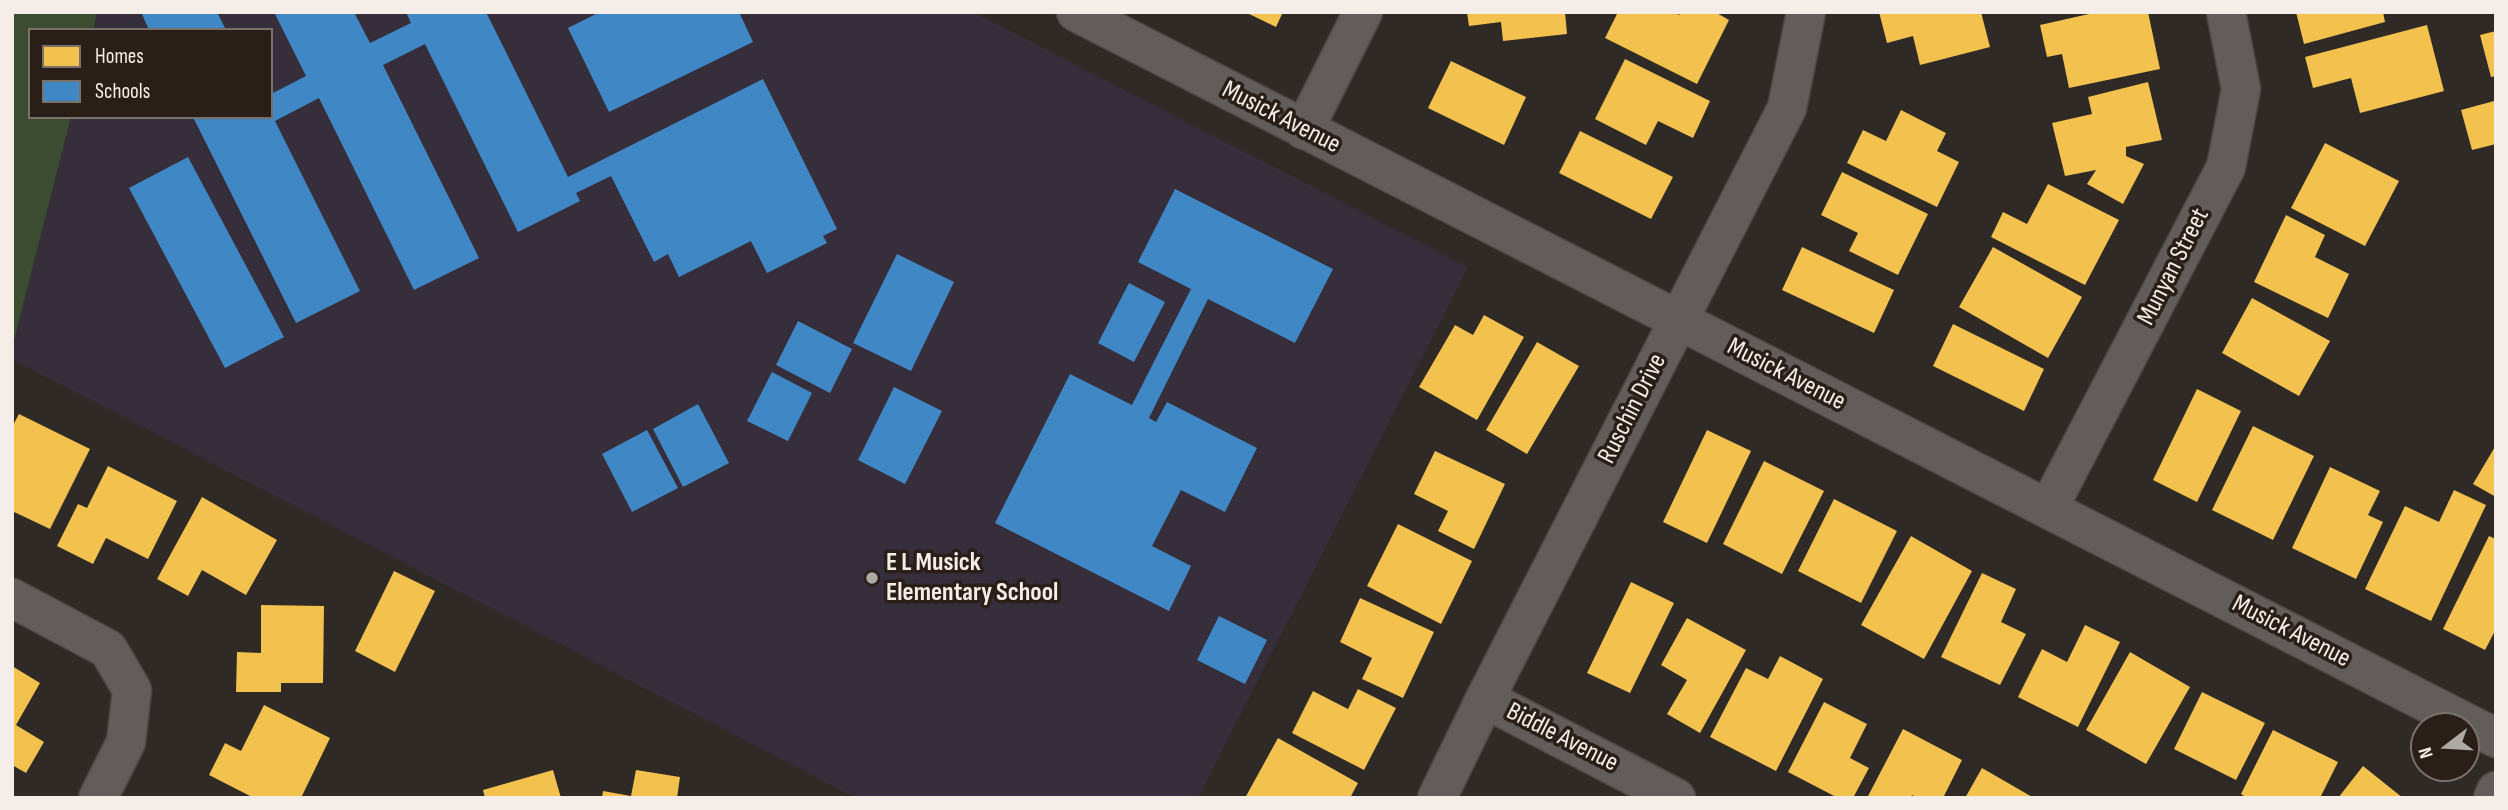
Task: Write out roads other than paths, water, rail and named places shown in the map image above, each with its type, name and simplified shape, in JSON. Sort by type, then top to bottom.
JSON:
[{"type":"street","name":"Musick Avenue","points":[[1076,12],[1678,321],[2049,507],[2496,738]]},
{"type":"street","points":[[1304,130],[1363,12]]},
{"type":"street","name":"Ruschin Drive","points":[[1437,798],[1787,107],[1806,12]]},
{"type":"street","name":"Munyan Street","points":[[2049,507],[2227,167],[2241,89],[2226,12]]},
{"type":"street","points":[[12,598],[108,649],[132,690],[125,742],[98,798]]},
{"type":"street","name":"Biddle Avenue","points":[[1485,699],[1676,798]]},
{"type":"street","points":[[2493,798],[2496,791]]},
{"type":"place","name":"E L Musick Elementary School","points":[[872,578]]}]
